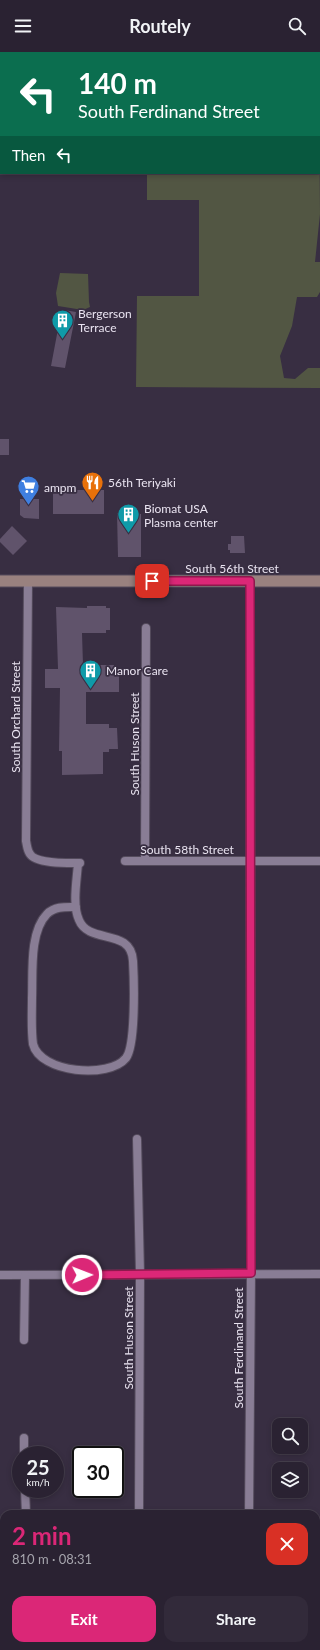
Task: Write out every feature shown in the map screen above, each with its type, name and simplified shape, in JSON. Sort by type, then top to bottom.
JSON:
[{"type":"main road","name":"South 56th Street","points":[[0,581],[320,581]]},
{"type":"street","name":"South Ferdinand Street","points":[[249,1510],[251,1273],[250,581]]},
{"type":"street","name":"South Orchard Street","points":[[28,582],[26,841],[29,853],[38,859],[79,863],[76,907]]},
{"type":"street","name":"South Huson Street","points":[[145,860],[146,628]]},
{"type":"street","name":"South 58th Street","points":[[125,861],[320,861]]},
{"type":"street","points":[[76,907],[79,920],[84,927],[94,933],[123,942],[129,948],[132,956],[133,998],[131,1045],[125,1058],[117,1065],[108,1069],[82,1070],[58,1066],[47,1062],[41,1057],[33,1044],[33,955],[37,935],[43,920],[51,911],[60,908],[76,907]]},
{"type":"street","name":"South Huson Street","points":[[138,1139],[140,1274],[139,1510]]},
{"type":"street","points":[[0,1275],[251,1273],[320,1274]]},
{"type":"street","points":[[24,1340],[25,1275]]},
{"type":"street","points":[[24,1438],[24,1446]]},
{"type":"street","points":[[25,1498],[26,1510]]},
{"type":"green space","points":[[147,174],[320,174],[320,214],[315,262],[320,262],[320,292],[317,297],[297,297],[292,326],[280,356],[284,378],[295,379],[308,368],[320,368],[320,388],[136,387],[137,296],[199,296],[199,200],[147,200]]},
{"type":"green space","points":[[60,273],[88,274],[90,307],[83,310],[58,306],[56,293]]},
{"type":"building","name":"Bergerson Terrace","points":[[62,311],[76,312],[65,368],[51,366]]},
{"type":"building","points":[[0,439],[9,439],[9,455],[0,455]]},
{"type":"building","points":[[53,490],[104,490],[104,514],[53,514]]},
{"type":"building","name":"ampm","points":[[20,499],[39,499],[39,519],[24,518],[20,515]]},
{"type":"building","name":"Biomat USA Plasma center","points":[[117,513],[141,514],[141,557],[118,557]]},
{"type":"building","points":[[12,526],[27,541],[13,555],[0,542],[0,539]]},
{"type":"building","points":[[231,536],[244,536],[245,553],[230,553],[230,550],[228,550],[228,544],[231,544]]},
{"type":"building","name":"Manor Care","points":[[87,606],[106,606],[106,608],[110,608],[110,630],[106,630],[106,633],[82,633],[83,665],[114,665],[114,672],[119,672],[119,692],[86,692],[86,724],[109,724],[109,728],[117,728],[118,749],[109,749],[109,752],[103,752],[103,774],[62,775],[62,751],[59,751],[60,688],[45,688],[45,669],[58,669],[56,607],[87,608]]},
{"type":"place","name":"Bergerson Terrace","points":[[62,340]]},
{"type":"place","name":"56th Teriyaki","points":[[93,502]]},
{"type":"place","name":"ampm","points":[[29,506]]},
{"type":"place","name":"Biomat USA Plasma center","points":[[129,534]]},
{"type":"place","name":"Manor Care","points":[[90,690]]},
{"type":"route","points":[[82,1275],[251,1273],[250,581],[152,581]]}]
